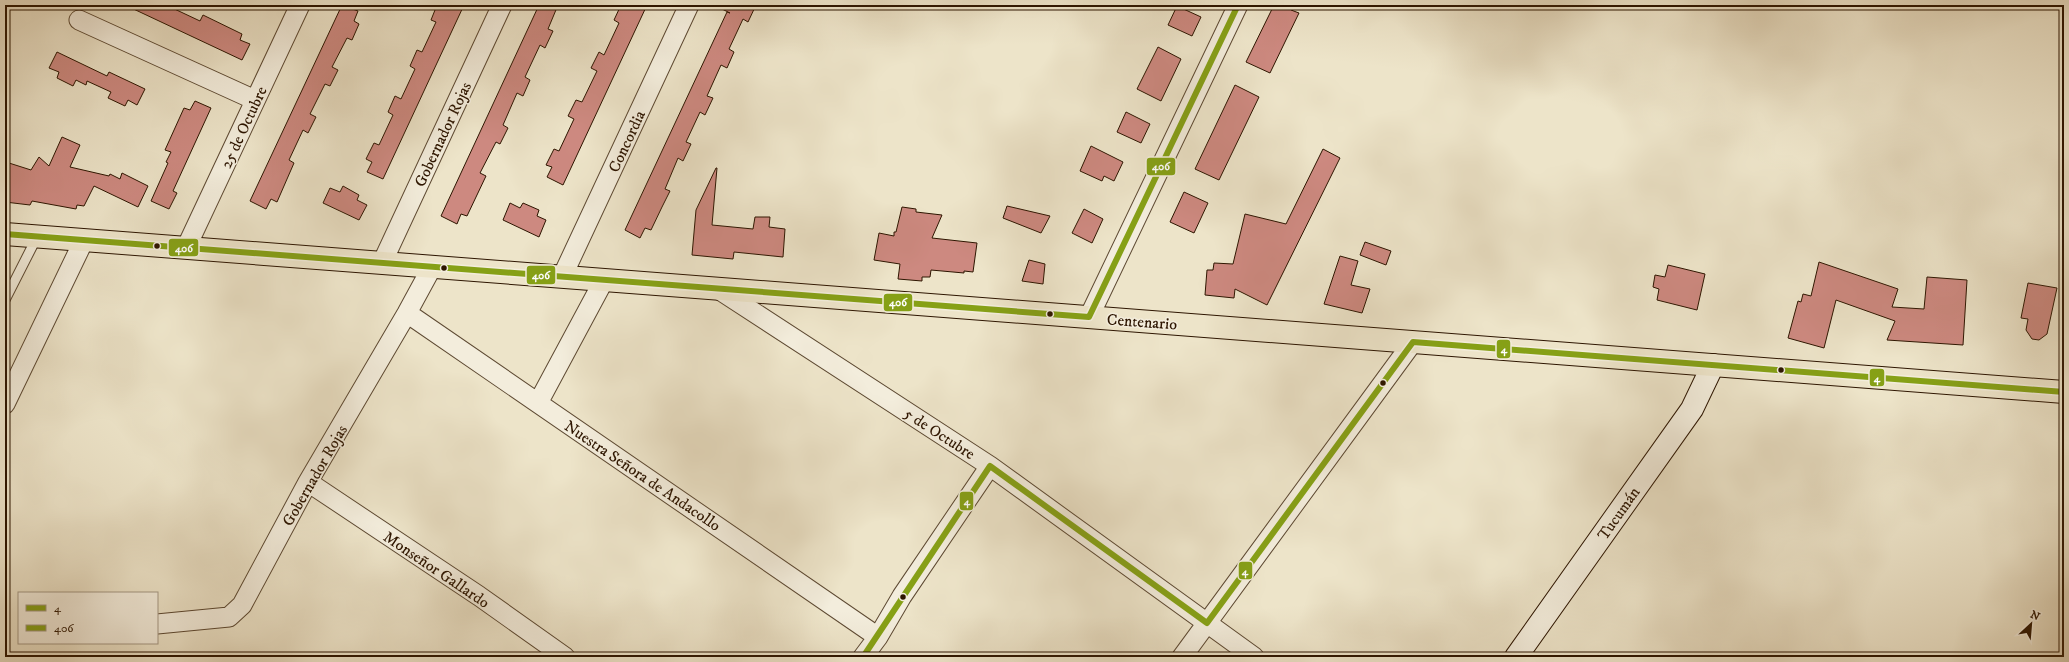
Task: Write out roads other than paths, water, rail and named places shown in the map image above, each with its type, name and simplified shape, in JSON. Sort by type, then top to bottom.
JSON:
[{"type":"main road","name":"Centenario","points":[[5,234],[2064,392]]},
{"type":"main road","name":"Tucumán","points":[[1516,657],[1692,409],[1713,365]]},
{"type":"street","name":"25 de Octubre","points":[[186,248],[300,5]]},
{"type":"street","name":"Gobernador Rojas","points":[[382,263],[502,5]]},
{"type":"street","name":"Concordia","points":[[562,277],[689,5]]},
{"type":"street","points":[[1089,317],[1238,5]]},
{"type":"street","points":[[79,20],[255,100]]},
{"type":"street","points":[[5,404],[84,240]]},
{"type":"street","name":"Gobernador Rojas","points":[[158,624],[229,617],[242,605],[308,482],[407,313],[432,267]]},
{"type":"street","points":[[538,403],[604,280]]},
{"type":"street","name":"5 de Octubre","points":[[718,289],[990,466],[1254,657]]},
{"type":"street","name":"Nuestra Señora de Andacollo","points":[[407,313],[878,637]]},
{"type":"street","points":[[1182,657],[1413,342]]},
{"type":"street","points":[[863,657],[878,637],[902,596],[990,466]]},
{"type":"street","name":"Monseñor Gallardo","points":[[308,482],[479,596],[565,657]]},
{"type":"lane","points":[[5,300],[38,237]]}]
